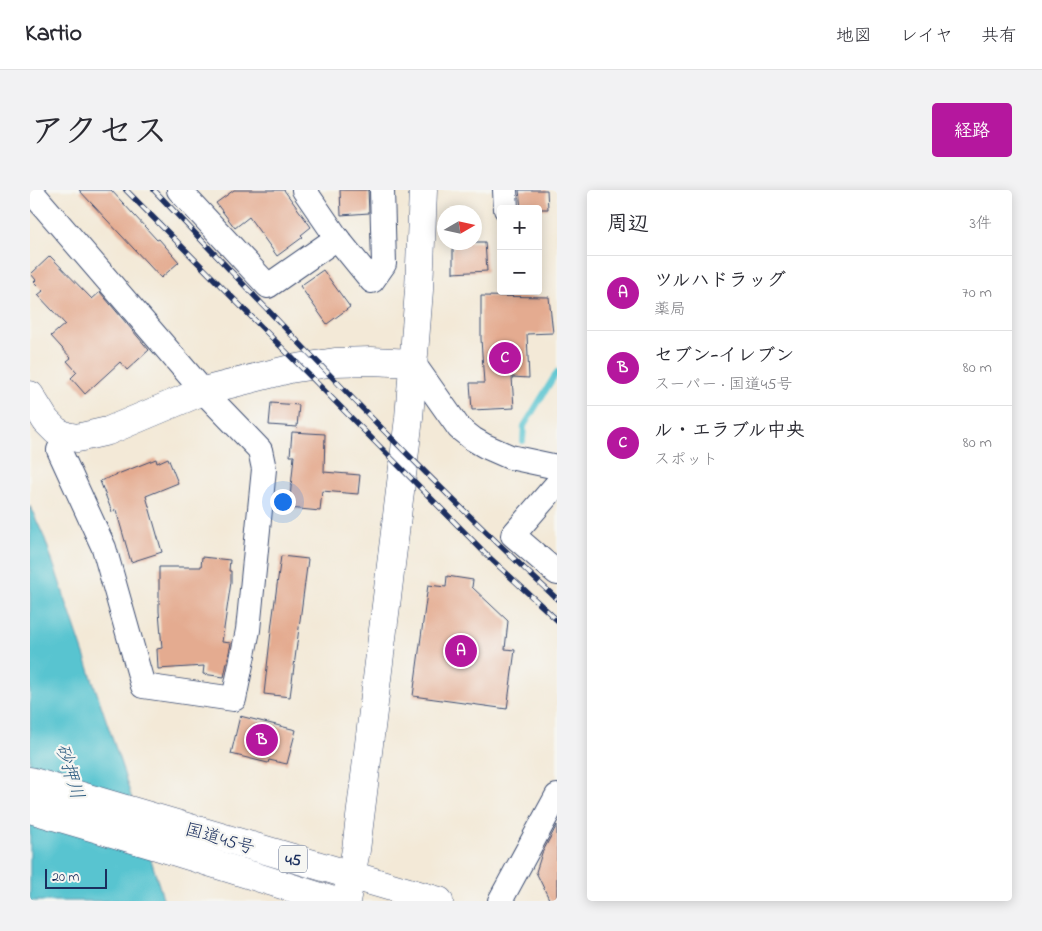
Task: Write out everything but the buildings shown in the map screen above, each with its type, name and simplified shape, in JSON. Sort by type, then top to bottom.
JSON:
[{"type":"main road","points":[[346,901],[352,875],[400,502],[409,418],[423,190]]},
{"type":"main road","points":[[30,395],[46,421],[56,431],[66,436],[77,438],[108,431],[203,391],[290,369],[335,362],[413,362]]},
{"type":"main road","name":"国道45号","points":[[30,782],[439,901]]},
{"type":"main road","name":"国道45号","points":[[30,809],[334,901]]},
{"type":"street","points":[[179,190],[268,286],[337,238]]},
{"type":"street","points":[[304,190],[337,238],[372,281],[384,264],[382,190]]},
{"type":"street","points":[[505,190],[506,205]]},
{"type":"street","points":[[31,191],[203,391],[260,450],[264,469],[248,630],[234,699],[143,686],[104,548],[59,450],[66,436]]},
{"type":"street","points":[[413,362],[459,428],[485,446],[510,456],[548,465]]},
{"type":"street","points":[[557,484],[514,535],[557,573]]},
{"type":"street","points":[[500,901],[557,797]]},
{"type":"water","name":"砂押川","points":[[30,506],[45,539],[121,764],[164,901],[30,901]]},
{"type":"waterway","points":[[523,441],[524,426],[557,372]]},
{"type":"railway","points":[[126,190],[490,558],[557,620]]},
{"type":"railway","points":[[154,190],[402,449],[557,599]]},
{"type":"place","name":"ル・エラブル中央","points":[[505,358]]},
{"type":"place","name":"ツルハドラッグ","points":[[461,651]]},
{"type":"place","name":"セブン-イレブン","points":[[262,740]]}]
